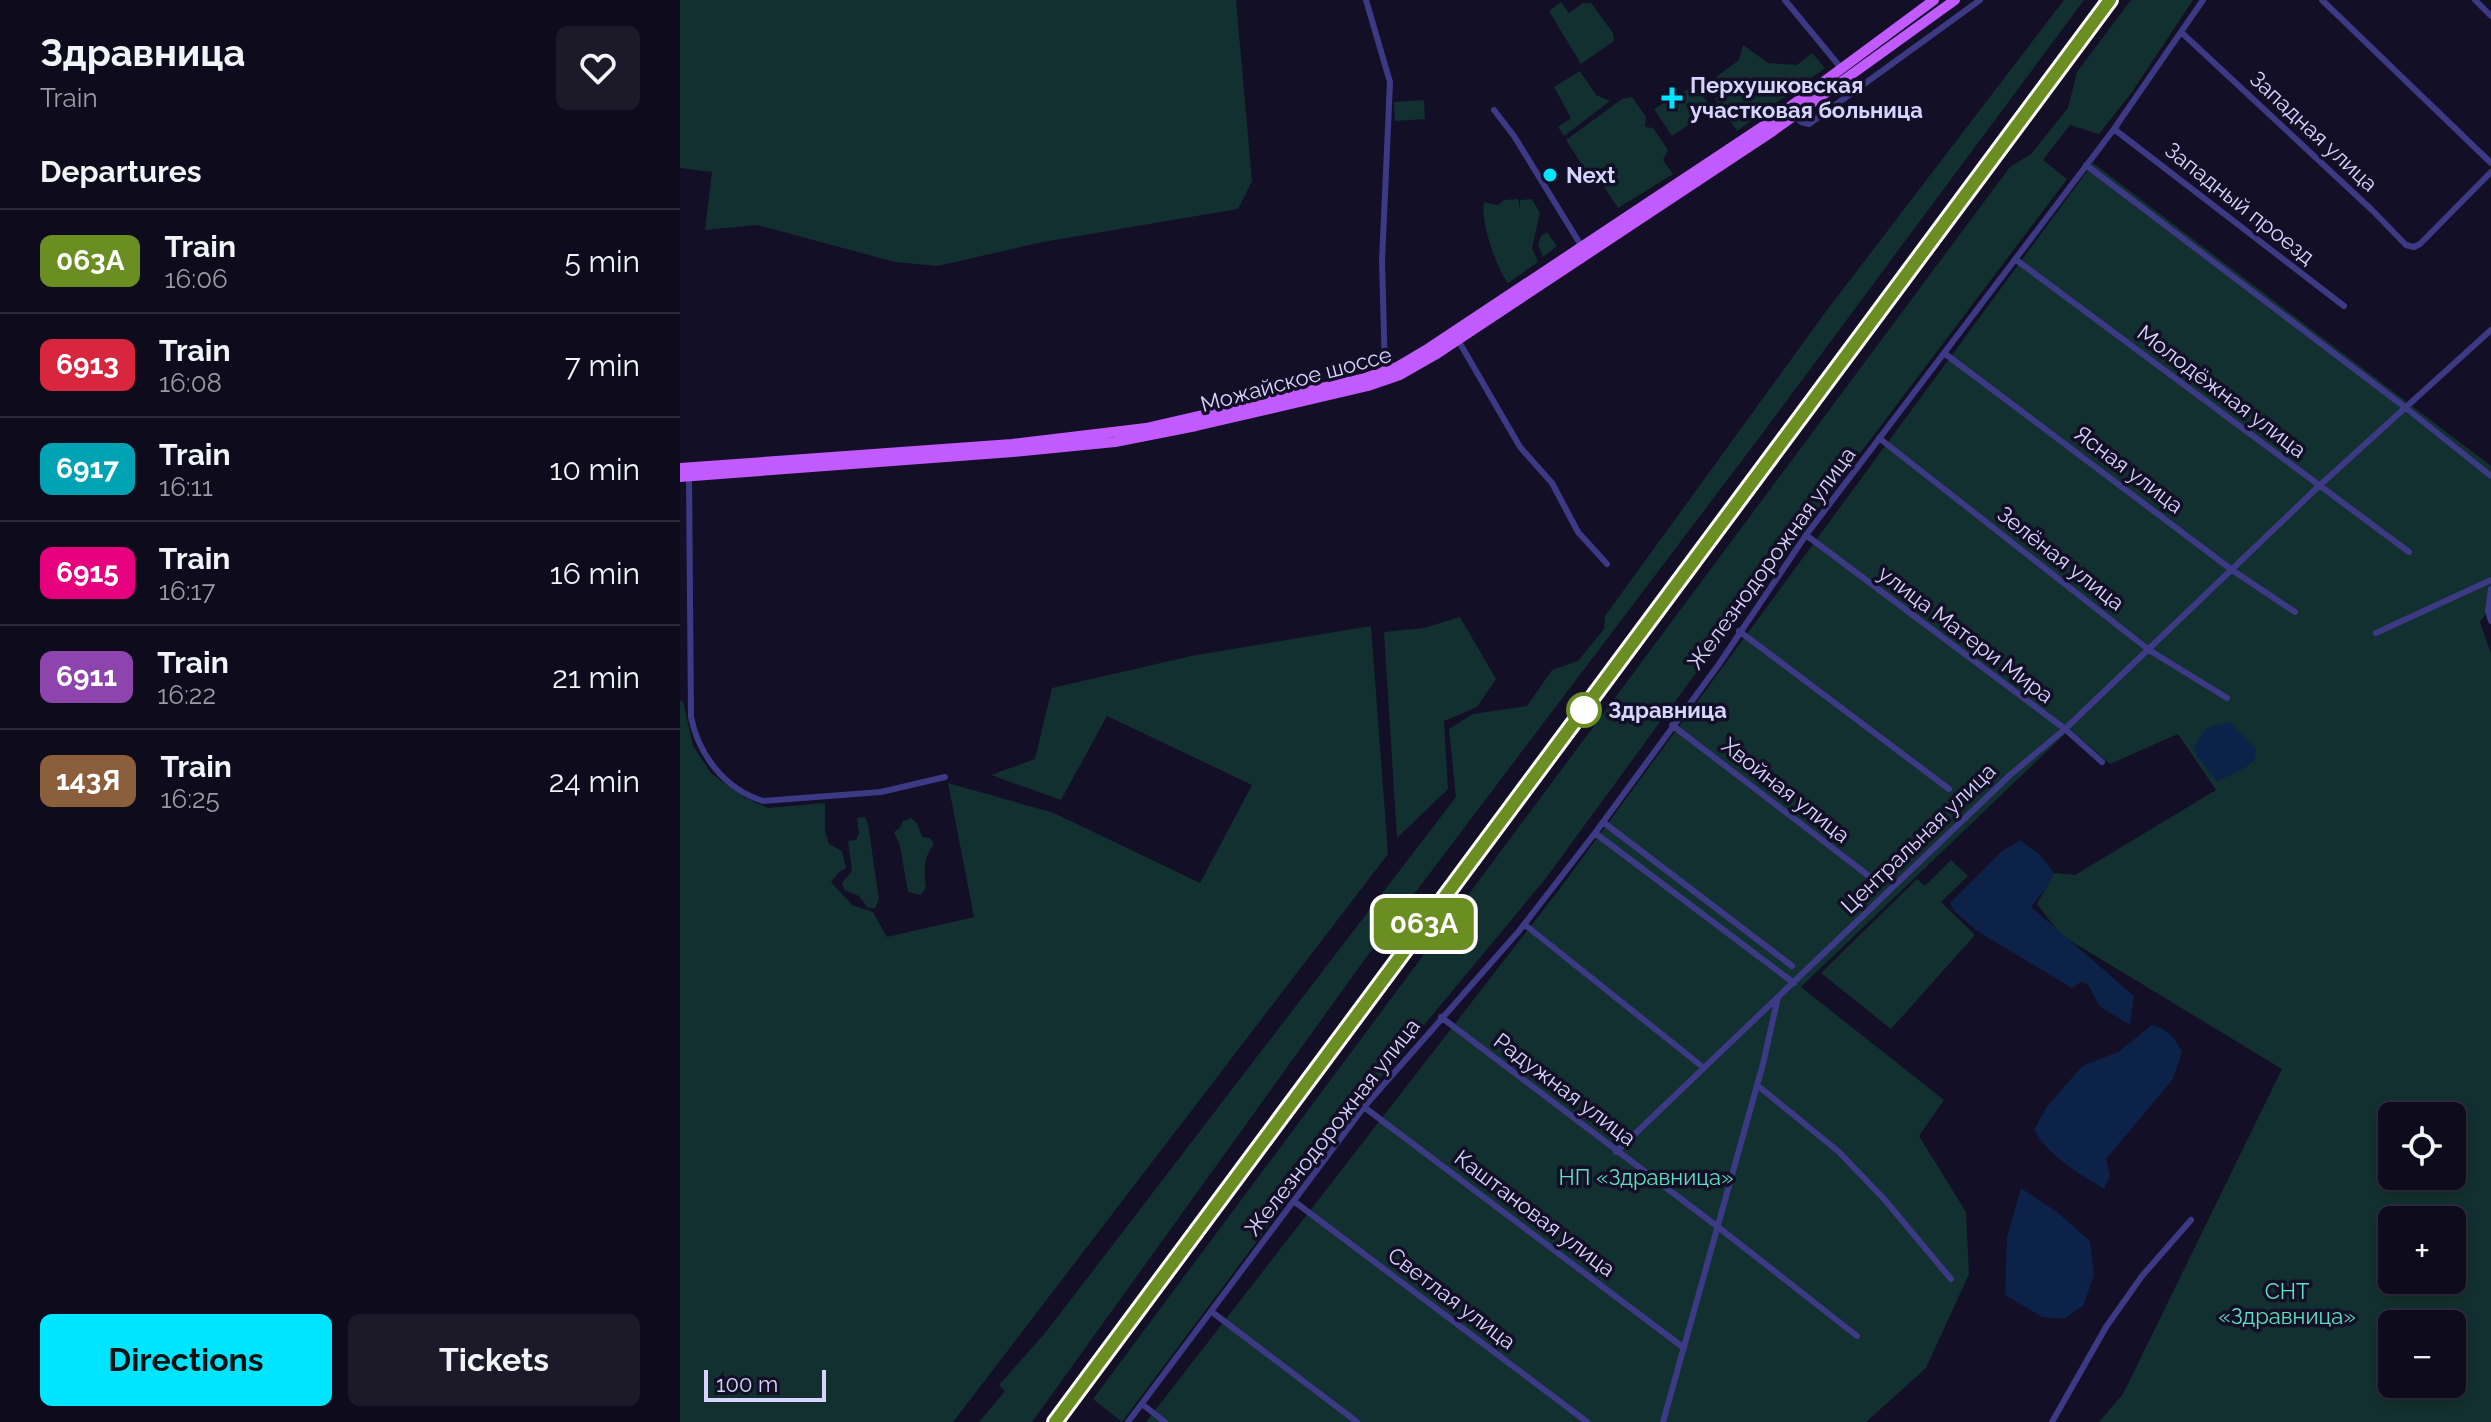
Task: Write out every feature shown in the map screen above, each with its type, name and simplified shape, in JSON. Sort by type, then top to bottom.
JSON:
[{"type":"main road","name":"Можайское шоссе","points":[[680,468],[1071,439],[1194,418],[1385,372],[1411,360],[1768,123],[1934,0]]},
{"type":"main road","name":"Можайское шоссе","points":[[684,476],[1013,452],[1136,438],[1378,383],[1416,367],[1458,340],[1795,115],[1955,0]]},
{"type":"street","points":[[1366,0],[1390,82],[1382,261],[1385,372]]},
{"type":"street","points":[[1785,0],[1842,69]]},
{"type":"street","points":[[1795,115],[1801,122],[1809,124],[1980,0]]},
{"type":"street","name":"Железнодорожная улица","points":[[1128,1422],[1364,1107],[1524,924],[1595,833],[1806,535],[2114,129],[2203,0]]},
{"type":"street","points":[[2322,0],[2491,163]]},
{"type":"street","points":[[2475,0],[2491,16]]},
{"type":"street","name":"Западная улица","points":[[2181,32],[2406,245],[2414,247],[2424,241],[2491,172]]},
{"type":"street","points":[[1494,110],[1514,136],[1582,247]]},
{"type":"street","name":"Западный проезд","points":[[2114,129],[2344,306]]},
{"type":"street","points":[[2086,165],[2491,476]]},
{"type":"street","name":"Молодёжная улица","points":[[2015,259],[2409,552]]},
{"type":"street","name":"Центральная улица","points":[[1616,1152],[2010,775],[2065,729],[2319,486],[2491,330]]},
{"type":"street","points":[[1458,340],[1520,447],[1552,483],[1578,532],[1607,564]]},
{"type":"street","name":"Ясная улица","points":[[1944,353],[2232,570],[2295,612]]},
{"type":"street","name":"Зелёная улица","points":[[1879,438],[2149,650],[2227,698]]},
{"type":"street","points":[[684,476],[691,717],[700,746],[726,781],[763,801],[881,792],[945,777]]},
{"type":"street","name":"улица Матери Мира","points":[[1806,535],[2065,729],[2102,762]]},
{"type":"street","points":[[2376,633],[2491,580]]},
{"type":"street","points":[[2491,589],[2488,611],[2491,621]]},
{"type":"street","points":[[1739,631],[1949,789]]},
{"type":"street","points":[[680,694],[690,694]]},
{"type":"street","name":"Хвойная улица","points":[[1672,725],[1878,883]]},
{"type":"street","points":[[1603,822],[1792,966]]},
{"type":"street","points":[[1595,833],[1794,983]]},
{"type":"street","points":[[1524,924],[1704,1068]]},
{"type":"street","points":[[1663,1422],[1757,1085],[1778,997]]},
{"type":"street","name":"Радужная улица","points":[[1441,1017],[1857,1336]]},
{"type":"street","points":[[1757,1085],[1839,1152],[1885,1200],[1951,1279]]},
{"type":"street","name":"Каштановая улица","points":[[1364,1107],[1684,1348]]},
{"type":"street","name":"Светлая улица","points":[[1295,1202],[1587,1422]]},
{"type":"street","points":[[2052,1422],[2106,1327],[2142,1276],[2191,1220]]},
{"type":"street","points":[[1212,1312],[1357,1422]]},
{"type":"street","points":[[1142,1404],[1165,1422]]},
{"type":"green space","points":[[680,0],[1236,0],[1252,181],[1238,209],[1043,242],[937,266],[895,262],[757,225],[705,230],[712,172],[680,168]]},
{"type":"green space","points":[[2064,0],[2084,0],[1759,438],[1365,959],[1032,1422],[979,1422],[1005,1391],[999,1385],[1046,1332],[1456,797],[1449,729],[1473,714],[1527,706],[1552,670],[1578,661],[1604,629],[1605,616],[1827,310]]},
{"type":"green space","points":[[2131,0],[2193,0],[2132,92],[2099,134],[2070,125],[2043,160],[2067,179],[1745,606],[1546,878],[1367,1094],[1122,1422],[1093,1399],[2010,167],[2031,154],[2068,108],[2077,72]]},
{"type":"green space","points":[[1561,2],[1569,13],[1583,3],[1591,3],[1613,33],[1614,41],[1581,64],[1549,11]]},
{"type":"green space","points":[[1743,45],[1768,63],[1797,65],[1812,53],[1825,68],[1737,131],[1715,99],[1721,93],[1712,80],[1739,60]]},
{"type":"green space","points":[[1580,71],[1596,95],[1610,101],[1564,136],[1558,127],[1571,118],[1554,87]]},
{"type":"green space","points":[[1697,88],[1712,109],[1672,136],[1654,109],[1686,90]]},
{"type":"green space","points":[[1632,97],[1646,117],[1645,127],[1653,128],[1668,150],[1663,160],[1673,174],[1618,208],[1599,179],[1593,182],[1566,140],[1622,99]]},
{"type":"green space","points":[[1424,100],[1425,119],[1395,121],[1394,102]]},
{"type":"green space","name":"НП «Здравница»","points":[[2093,163],[2491,466],[2491,607],[2480,622],[2491,654],[2491,1422],[2099,1422],[2123,1394],[2282,1069],[2061,935],[2037,904],[2054,873],[2075,875],[2216,790],[2178,734],[2110,764],[2070,729],[1801,987],[1944,1100],[1919,1136],[1966,1212],[1969,1274],[1926,1368],[1866,1422],[1146,1422],[1561,887]]},
{"type":"green space","points":[[1518,199],[1520,210],[1520,200],[1532,199],[1540,213],[1532,248],[1538,262],[1508,283],[1490,244],[1483,210],[1484,202],[1498,205],[1504,200]]},
{"type":"green space","points":[[1547,232],[1557,246],[1543,257],[1538,245],[1541,236]]},
{"type":"green space","points":[[1460,617],[1496,679],[1477,707],[1444,721],[1448,789],[1397,838],[1384,632],[1424,628]]},
{"type":"green space","points":[[1371,626],[1388,854],[953,1422],[680,1422],[680,701],[683,701],[693,746],[711,773],[744,797],[768,808],[825,803],[825,831],[829,844],[842,851],[846,868],[831,882],[852,905],[873,912],[887,937],[974,917],[948,783],[1054,813],[1200,883],[1252,785],[1107,716],[1061,800],[991,775],[1035,759],[1052,688],[1191,656]]},
{"type":"green space","points":[[865,817],[879,899],[875,908],[868,908],[859,896],[844,890],[842,883],[852,871],[848,841],[856,840],[859,833],[857,818]]},
{"type":"green space","points":[[911,818],[917,823],[922,837],[930,838],[934,844],[926,859],[926,888],[921,895],[908,892],[900,846],[894,832],[903,821]]},
{"type":"green space","points":[[1951,860],[1968,876],[1941,902],[1975,935],[1891,1029],[1821,973],[1917,879],[1925,886]]},
{"type":"water","points":[[2229,722],[2256,748],[2255,760],[2242,770],[2217,781],[2196,755],[2194,746],[2207,728]]},
{"type":"water","points":[[2020,840],[2040,855],[2054,873],[2031,907],[2134,996],[2130,1025],[2099,1006],[2088,984],[2081,982],[2072,988],[1977,931],[1954,911],[1950,903],[2001,852]]},
{"type":"water","points":[[2152,1025],[2170,1035],[2182,1052],[2173,1079],[2106,1159],[2110,1176],[2104,1189],[2056,1156],[2034,1130],[2046,1108],[2082,1066],[2118,1052]]},
{"type":"water","points":[[2021,1188],[2057,1212],[2090,1241],[2094,1275],[2083,1306],[2064,1319],[2042,1317],[2005,1295],[2007,1237]]},
{"type":"railway","points":[[1055,1422],[2110,0]]},
{"type":"train","name":"063А","points":[[1055,1422],[2110,0]]},
{"type":"place","name":"Перхушковская участковая больница","points":[[1672,98]]},
{"type":"place","name":"Next","points":[[1550,175]]},
{"type":"place","name":"Здравница","points":[[1584,710]]},
{"type":"park label","name":"СНТ «Здравница»","points":[[2287,1304]]}]
